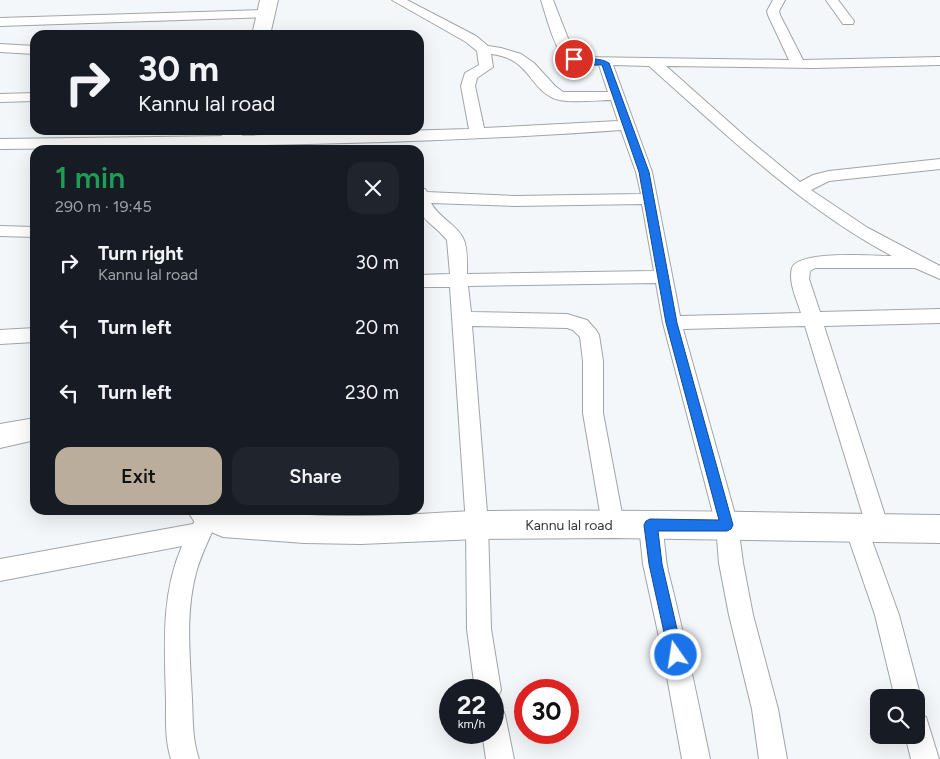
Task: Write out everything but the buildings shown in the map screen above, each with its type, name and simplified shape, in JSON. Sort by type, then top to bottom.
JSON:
[{"type":"street","points":[[398,0],[471,39],[484,50],[510,54],[524,61],[553,93],[561,96],[617,96]]},
{"type":"street","points":[[547,0],[564,46],[570,56],[581,61],[605,63],[940,61]]},
{"type":"street","points":[[779,0],[773,11],[774,15],[798,63]]},
{"type":"street","points":[[832,0],[848,21]]},
{"type":"street","points":[[0,22],[268,7],[262,30]]},
{"type":"street","points":[[0,48],[30,50]]},
{"type":"street","points":[[477,132],[468,86],[470,76],[486,68],[484,50]]},
{"type":"street","points":[[653,62],[772,167],[843,220],[940,273]]},
{"type":"street","points":[[605,63],[644,172],[672,323],[727,525],[731,563],[765,709],[774,759]]},
{"type":"street","points":[[0,98],[30,97]]},
{"type":"street","points":[[424,134],[559,130],[626,125]]},
{"type":"street","points":[[0,144],[53,136],[361,143],[403,135]]},
{"type":"street","points":[[800,188],[819,178],[829,176],[940,164]]},
{"type":"street","points":[[424,196],[514,201],[650,199]]},
{"type":"street","points":[[424,205],[434,219],[451,232],[456,240],[477,526],[479,629],[486,679]]},
{"type":"street","points":[[0,231],[30,232]]},
{"type":"street","points":[[906,689],[867,528],[813,320],[800,279],[802,268],[812,262],[917,262]]},
{"type":"street","points":[[424,281],[664,277]]},
{"type":"street","points":[[672,323],[940,316]]},
{"type":"street","points":[[462,319],[542,319],[567,321],[580,326],[589,335],[594,368],[593,413],[613,524]]},
{"type":"street","points":[[0,337],[30,335]]},
{"type":"street","points":[[0,436],[30,430]]},
{"type":"street","points":[[0,570],[204,520]]},
{"type":"street","points":[[185,759],[179,712],[177,651],[179,599],[182,579],[204,520]]},
{"type":"street","name":"Kannu lal road","points":[[204,520],[223,524],[361,530],[613,524],[940,529]]},
{"type":"street","points":[[650,525],[655,564],[676,655],[696,759]]},
{"type":"street","points":[[497,744],[500,759]]},
{"type":"street","points":[[921,744],[926,759]]},
{"type":"route","points":[[574,59],[605,63],[644,172],[672,323],[727,525],[650,525],[655,564],[676,655]]}]
